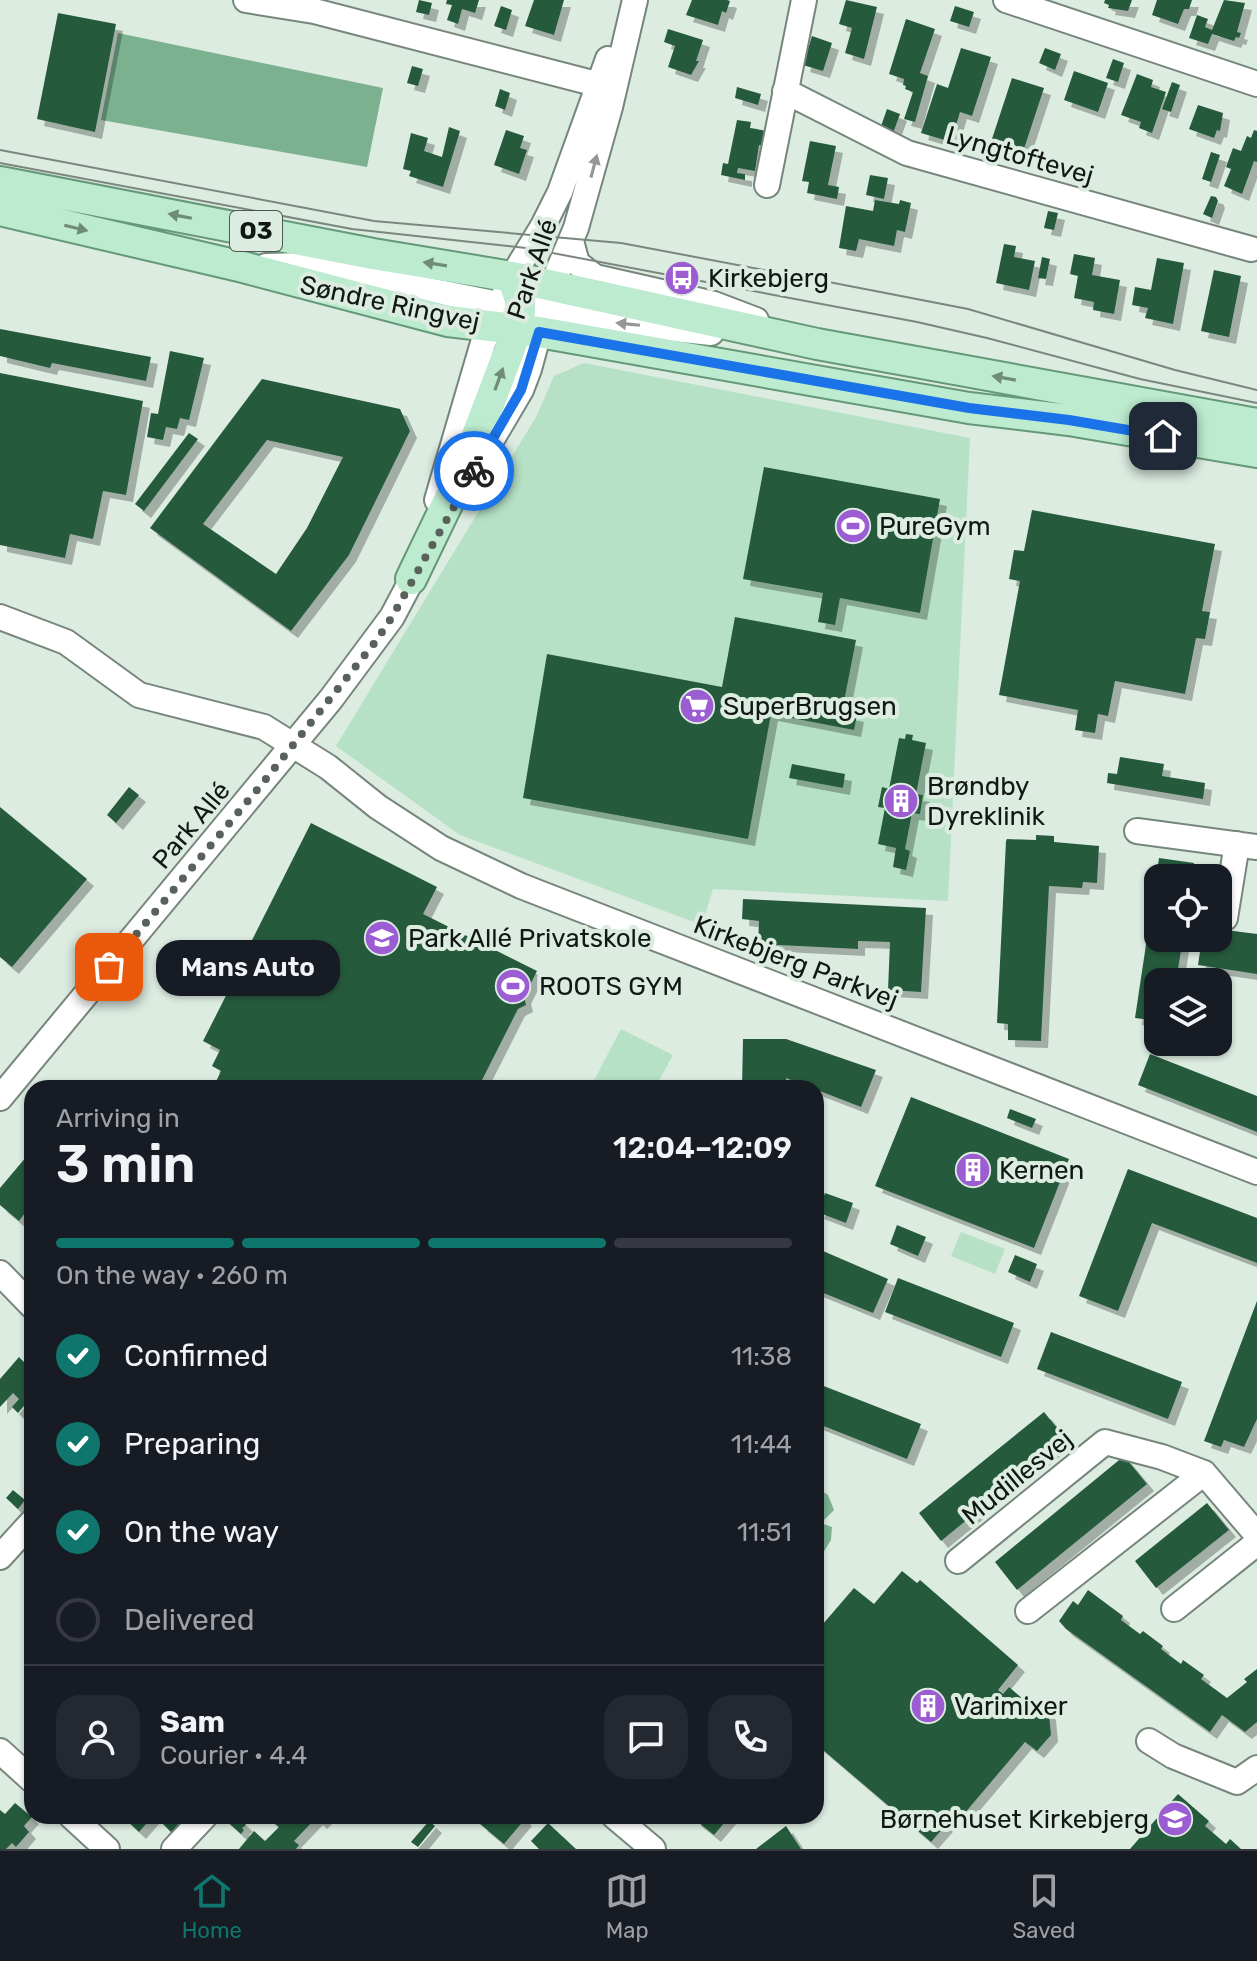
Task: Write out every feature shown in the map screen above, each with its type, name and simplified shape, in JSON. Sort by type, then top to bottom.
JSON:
[{"type":"main road","name":"Søndre Ringvej","points":[[0,182],[373,254],[522,308],[969,408],[1069,420],[1257,452]]},
{"type":"main road","name":"Søndre Ringvej","points":[[0,210],[243,267],[429,317],[522,308],[817,344],[1257,424]]},
{"type":"main road","points":[[411,579],[465,467],[522,308]]},
{"type":"street","points":[[246,0],[316,6],[606,87]]},
{"type":"street","name":"Park Allé","points":[[522,308],[571,241],[629,0]]},
{"type":"street","name":"Park Allé","points":[[522,308],[543,226],[606,87],[635,0]]},
{"type":"street","points":[[767,185],[804,0]]},
{"type":"street","points":[[1006,0],[1257,84]]},
{"type":"street","name":"Lyngtoftevej","points":[[785,91],[907,153],[1251,249]]},
{"type":"street","points":[[571,241],[577,263],[595,277],[714,304],[817,344]]},
{"type":"street","name":"Park Allé","points":[[0,1098],[376,641],[411,579]]},
{"type":"street","name":"Kirkebjerg Parkvej","points":[[0,617],[66,642],[139,695],[264,727],[328,767],[378,807],[441,848],[521,886],[1257,1172]]},
{"type":"street","points":[[1137,831],[1247,846],[1232,895]]},
{"type":"street","points":[[0,1273],[24,1298]]},
{"type":"street","name":"Mudillesvej","points":[[958,1561],[1105,1442],[1162,1457],[1204,1473],[1257,1535]]},
{"type":"street","points":[[1028,1611],[1204,1473]]},
{"type":"street","points":[[0,1557],[24,1531]]},
{"type":"street","points":[[1174,1609],[1257,1543]]},
{"type":"street","points":[[1149,1741],[1173,1756],[1237,1782],[1257,1768]]},
{"type":"street","points":[[0,1751],[24,1773]]},
{"type":"street","points":[[80,1824],[107,1849]]},
{"type":"street","points":[[174,1849],[197,1824]]},
{"type":"street","points":[[623,1824],[653,1849]]},
{"type":"shaded area","points":[[118,33],[383,88],[367,167],[101,120]]},
{"type":"shaded area","points":[[584,363],[970,438],[948,901],[713,889],[702,925],[460,835],[336,746],[536,417],[554,376]]},
{"type":"shaded area","points":[[621,1029],[673,1055],[659,1080],[594,1080]]},
{"type":"shaded area","points":[[961,1232],[1005,1249],[995,1274],[951,1256]]},
{"type":"shaded area","points":[[824,1492],[828,1495],[834,1510],[824,1520]]},
{"type":"shaded area","points":[[824,1524],[832,1527],[831,1540],[824,1551]]},
{"type":"building","points":[[419,0],[432,3],[429,15],[416,12]]},
{"type":"building","points":[[447,0],[479,0],[475,13],[462,9],[458,24],[447,20],[452,5],[446,4]]},
{"type":"building","points":[[534,0],[564,0],[554,35],[525,26]]},
{"type":"building","points":[[692,0],[730,1],[726,13],[722,11],[718,25],[686,15]]},
{"type":"building","points":[[846,0],[877,7],[864,59],[845,53],[852,28],[839,24]]},
{"type":"building","points":[[1105,0],[1132,0],[1128,11],[1108,8]]},
{"type":"building","points":[[1157,0],[1192,0],[1178,24],[1152,15]]},
{"type":"building","points":[[1224,0],[1245,3],[1237,32],[1241,33],[1239,38],[1236,37],[1234,41],[1212,34],[1208,44],[1189,38],[1197,15],[1208,19],[1205,27],[1212,30]]},
{"type":"building","points":[[501,6],[512,10],[506,30],[494,26]]},
{"type":"building","points":[[955,6],[974,12],[969,27],[950,21]]},
{"type":"building","points":[[58,13],[116,24],[95,132],[37,119]]},
{"type":"building","points":[[906,19],[935,29],[920,73],[928,76],[915,122],[904,119],[913,92],[905,89],[904,79],[889,74]]},
{"type":"building","points":[[668,29],[703,40],[696,61],[699,61],[691,75],[668,67],[675,46],[664,42]]},
{"type":"building","points":[[812,36],[832,43],[823,71],[803,65]]},
{"type":"building","points":[[961,48],[991,57],[972,116],[960,112],[951,142],[921,133],[937,84],[948,88]]},
{"type":"building","points":[[1045,48],[1061,54],[1055,70],[1039,63]]},
{"type":"building","points":[[1113,59],[1124,63],[1118,82],[1106,78]]},
{"type":"building","points":[[412,66],[423,69],[418,86],[407,83]]},
{"type":"building","points":[[1074,71],[1108,83],[1098,112],[1064,100]]},
{"type":"building","points":[[1137,74],[1153,80],[1151,87],[1166,92],[1152,133],[1139,128],[1141,122],[1121,115]]},
{"type":"building","points":[[1012,78],[1044,88],[1021,158],[989,148]]},
{"type":"building","points":[[1172,82],[1180,85],[1171,112],[1162,109]]},
{"type":"building","points":[[737,87],[761,94],[758,105],[735,98]]},
{"type":"building","points":[[500,89],[510,93],[505,110],[495,106]]},
{"type":"building","points":[[1198,105],[1223,113],[1220,131],[1217,130],[1214,138],[1189,129]]},
{"type":"building","points":[[887,109],[900,114],[892,136],[880,129]]},
{"type":"building","points":[[737,120],[751,122],[750,128],[767,131],[764,145],[759,145],[755,171],[738,168],[737,173],[745,174],[745,180],[721,175],[723,163],[728,164]]},
{"type":"building","points":[[449,127],[460,131],[443,187],[409,176],[411,171],[403,169],[411,133],[428,138],[424,151],[442,157]]},
{"type":"building","points":[[506,130],[524,136],[520,148],[527,150],[519,174],[494,165]]},
{"type":"building","points":[[1254,130],[1257,131],[1257,162],[1254,161],[1242,194],[1224,186],[1231,169],[1226,167],[1233,148],[1241,151],[1247,136],[1251,138]]},
{"type":"building","points":[[810,141],[836,146],[828,185],[839,187],[837,199],[807,193],[809,182],[802,181]]},
{"type":"building","points":[[1211,152],[1220,155],[1211,182],[1202,179]]},
{"type":"building","points":[[870,175],[888,178],[884,199],[866,195]]},
{"type":"building","points":[[1211,196],[1218,201],[1212,218],[1203,214]]},
{"type":"building","points":[[875,200],[911,203],[905,232],[897,230],[894,246],[859,239],[856,251],[839,248],[846,206],[873,211]]},
{"type":"building","points":[[1048,211],[1058,213],[1054,230],[1044,228]]},
{"type":"building","points":[[1004,244],[1016,246],[1014,257],[1035,261],[1029,290],[996,283]]},
{"type":"building","points":[[1074,254],[1095,258],[1092,275],[1120,280],[1114,314],[1093,310],[1094,302],[1074,298],[1078,276],[1070,274]]},
{"type":"building","points":[[1042,257],[1050,259],[1046,279],[1038,278]]},
{"type":"building","points":[[1157,258],[1184,263],[1173,324],[1145,318],[1148,308],[1132,305],[1135,287],[1151,290]]},
{"type":"building","points":[[1214,270],[1241,276],[1229,337],[1201,331]]},
{"type":"building","points":[[0,329],[151,357],[146,381],[52,363],[50,368],[0,356]]},
{"type":"building","points":[[170,351],[204,358],[189,420],[180,418],[177,429],[166,427],[163,440],[147,437],[151,413],[158,414]]},
{"type":"building","points":[[0,373],[143,401],[126,495],[103,491],[93,539],[70,534],[65,558],[0,545]]},
{"type":"building","points":[[262,379],[400,409],[410,431],[349,555],[291,631],[150,528]],"holes":[[[267,440],[343,457],[307,528],[276,574],[203,524]]]},
{"type":"building","points":[[189,433],[198,439],[144,511],[135,504]]},
{"type":"building","points":[[764,467],[940,499],[920,613],[840,598],[835,625],[818,622],[823,593],[743,579]]},
{"type":"building","points":[[1032,510],[1215,544],[1202,611],[1210,612],[1205,639],[1196,638],[1185,694],[1115,681],[1108,716],[1098,714],[1095,733],[1075,730],[1078,710],[999,695],[1020,581],[1009,579],[1014,550],[1024,551]]},
{"type":"building","points":[[735,617],[856,640],[842,712],[857,715],[854,730],[771,714],[748,839],[523,798],[547,654],[722,687]]},
{"type":"building","name":"Brøndby Dyreklinik","points":[[906,734],[913,735],[912,740],[926,743],[916,794],[923,795],[920,814],[912,813],[905,849],[910,851],[906,870],[893,867],[896,848],[878,844],[885,808],[878,807],[882,787],[889,789],[899,738],[905,739]]},
{"type":"building","points":[[1120,757],[1164,764],[1162,776],[1205,783],[1203,799],[1107,783],[1108,773],[1117,774]]},
{"type":"building","points":[[792,764],[845,774],[843,788],[789,778]]},
{"type":"building","points":[[129,787],[139,795],[116,823],[107,815]]},
{"type":"building","points":[[0,807],[87,879],[12,967],[0,957]]},
{"type":"building","points":[[311,823],[437,887],[423,914],[537,971],[524,997],[526,1005],[518,1009],[482,1080],[217,1080],[221,1071],[212,1066],[220,1050],[203,1041],[239,970],[231,966],[237,955],[243,958]]},
{"type":"building","points":[[1036,835],[1054,836],[1054,842],[1099,846],[1097,883],[1083,882],[1082,888],[1049,886],[1041,1041],[1008,1040],[1008,1024],[997,1023],[1006,841],[1036,840]]},
{"type":"building","points":[[1159,858],[1194,863],[1194,864],[1158,864]]},
{"type":"building","points":[[743,899],[926,908],[921,992],[888,990],[890,942],[858,941],[858,949],[758,944],[759,921],[742,919]]},
{"type":"building","points":[[1232,931],[1257,934],[1257,974],[1198,965],[1200,952],[1232,952]]},
{"type":"building","points":[[1145,952],[1181,952],[1178,968],[1144,968],[1144,1019],[1135,1018]]},
{"type":"building","points":[[743,1039],[786,1039],[876,1070],[861,1107],[824,1093],[824,1080],[742,1080]]},
{"type":"building","points":[[1149,1056],[1155,1056],[1257,1096],[1257,1132],[1138,1085]]},
{"type":"building","name":"Kernen","points":[[911,1097],[1069,1159],[1034,1248],[875,1186]]},
{"type":"building","points":[[1010,1109],[1036,1119],[1032,1128],[1007,1118]]},
{"type":"building","points":[[24,1160],[24,1214],[19,1221],[0,1205],[0,1188]]},
{"type":"building","points":[[1128,1169],[1257,1218],[1257,1263],[1152,1223],[1118,1311],[1079,1296]]},
{"type":"building","points":[[825,1193],[853,1203],[846,1223],[824,1215]]},
{"type":"building","points":[[897,1225],[926,1237],[918,1256],[890,1244]]},
{"type":"building","points":[[824,1251],[888,1279],[873,1313],[824,1293]]},
{"type":"building","points":[[1015,1255],[1037,1264],[1030,1282],[1008,1272]]},
{"type":"building","points":[[898,1278],[1014,1323],[1001,1357],[885,1312]]},
{"type":"building","points":[[1257,1301],[1257,1419],[1244,1447],[1224,1440],[1221,1447],[1204,1441]]},
{"type":"building","points":[[1051,1332],[1182,1382],[1168,1419],[1037,1369]]},
{"type":"building","points":[[19,1357],[24,1362],[24,1406],[18,1413],[12,1407],[19,1399],[13,1393],[0,1407],[0,1379]]},
{"type":"building","points":[[824,1386],[921,1424],[907,1459],[824,1426]]},
{"type":"building","points":[[1044,1412],[1066,1439],[941,1541],[919,1513]]},
{"type":"building","points":[[1124,1456],[1147,1484],[1017,1590],[995,1562]]},
{"type":"building","points":[[13,1490],[24,1501],[18,1509],[6,1498]]},
{"type":"building","points":[[1207,1503],[1229,1530],[1156,1588],[1135,1561]]},
{"type":"building","name":"Varimixer","points":[[902,1571],[917,1583],[920,1580],[1018,1665],[998,1690],[1003,1694],[1009,1687],[1023,1699],[1027,1695],[1049,1713],[1051,1735],[1037,1751],[1025,1742],[964,1814],[959,1810],[931,1842],[824,1751],[824,1623],[854,1588],[874,1604]]},
{"type":"building","points":[[1088,1590],[1123,1616],[1121,1620],[1140,1634],[1143,1631],[1181,1664],[1183,1660],[1204,1675],[1201,1679],[1227,1698],[1257,1669],[1257,1722],[1245,1732],[1222,1715],[1210,1732],[1066,1629],[1059,1621],[1073,1601],[1078,1605]]},
{"type":"building","name":"Børnehuset Kirkebjerg","points":[[1178,1794],[1209,1821],[1205,1826],[1226,1844],[1230,1839],[1241,1849],[1130,1849]]},
{"type":"building","points":[[15,1803],[24,1810],[24,1826],[29,1832],[16,1847],[12,1843],[6,1849],[0,1849],[0,1810],[5,1814]]},
{"type":"building","points":[[130,1824],[146,1824],[139,1832]]},
{"type":"building","points":[[163,1824],[177,1824],[179,1826],[172,1833]]},
{"type":"building","points":[[230,1824],[245,1824],[241,1834]]},
{"type":"building","points":[[275,1824],[310,1824],[294,1841],[299,1845],[296,1849],[239,1849],[254,1831],[265,1841],[279,1827]]},
{"type":"building","points":[[426,1824],[435,1826],[418,1847],[411,1842]]},
{"type":"building","points":[[480,1824],[521,1824],[504,1844]]},
{"type":"building","points":[[549,1824],[576,1849],[539,1849],[531,1841]]},
{"type":"building","points":[[700,1824],[723,1824],[714,1835]]},
{"type":"building","points":[[786,1826],[801,1849],[756,1849]]},
{"type":"tram line","points":[[0,150],[374,221],[621,243],[839,284],[968,309],[1175,370],[1257,390]]},
{"type":"tram line","points":[[0,163],[352,229],[526,248],[917,322],[1140,379],[1257,403]]},
{"type":"way so far","points":[[109,967],[262,784],[376,641],[474,471]]},
{"type":"place","name":"Kirkebjerg","points":[[682,278]]},
{"type":"place","name":"PureGym","points":[[853,526]]},
{"type":"place","name":"SuperBrugsen","points":[[697,706]]},
{"type":"place","name":"Brøndby Dyreklinik","points":[[901,801]]},
{"type":"place","name":"Park Allé Privatskole","points":[[382,938]]},
{"type":"place","name":"Mans Auto","points":[[109,967]]},
{"type":"place","name":"ROOTS GYM","points":[[513,986]]},
{"type":"place","name":"Kernen","points":[[973,1170]]},
{"type":"place","name":"Varimixer","points":[[928,1706]]},
{"type":"place","name":"Børnehuset Kirkebjerg","points":[[1175,1819]]},
{"type":"route","points":[[474,471],[521,390],[539,332],[969,408],[1069,420],[1163,436]]}]
